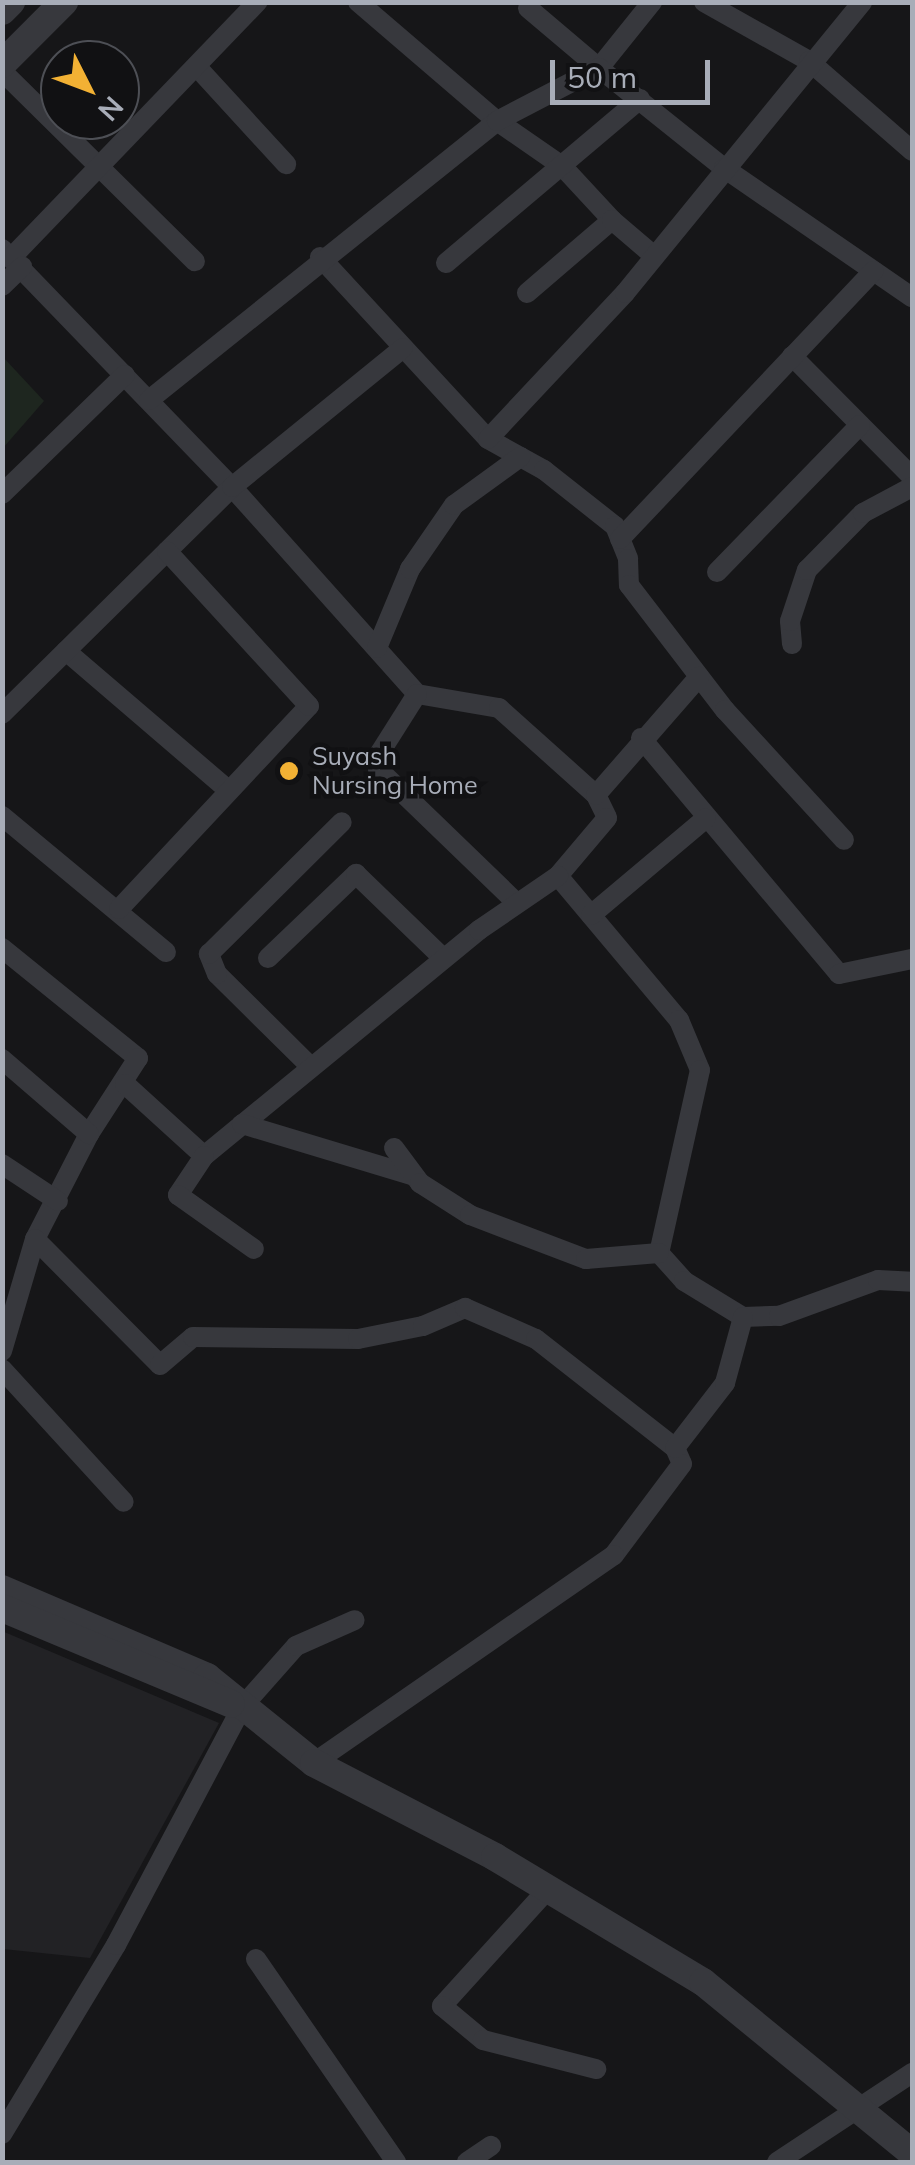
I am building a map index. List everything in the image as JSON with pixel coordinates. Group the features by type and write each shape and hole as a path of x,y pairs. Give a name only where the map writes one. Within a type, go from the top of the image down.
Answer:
{"street":[{"path":"2,10 11,2"},
{"path":"64,2 2,68 195,261"},
{"path":"2,286 12,257 257,2"},
{"path":"358,2 498,122 562,166 612,220 653,255"},
{"path":"149,400 320,257 498,122 599,68 652,2"},
{"path":"704,2 809,61 912,151"},
{"path":"488,439 653,255 809,61 862,2"},
{"path":"528,8 724,168 912,297"},
{"path":"197,66 286,164"},
{"path":"446,263 640,99"},
{"path":"527,293 612,220"},
{"path":"12,257 232,487 417,694 499,708 596,795 608,818 558,876 443,958 204,1156 178,1195 254,1249"},
{"path":"320,257 488,439 520,457 615,526 629,585 699,677 844,840"},
{"path":"620,539 873,271"},
{"path":"2,714 232,487 403,348"},
{"path":"792,356 912,477"},
{"path":"2,494 125,375"},
{"path":"717,572 860,425"},
{"path":"376,648 410,569 454,506 520,457"},
{"path":"792,644 790,621 807,570 864,513 912,487"},
{"path":"119,909 308,706 167,551"},
{"path":"66,651 228,790"},
{"path":"596,795 641,738 699,677"},
{"path":"417,694 379,754 378,769 517,904"},
{"path":"641,738 839,974 912,959"},
{"path":"2,816 119,909 166,952"},
{"path":"591,915 706,818"},
{"path":"311,1067 217,974 209,954 342,822"},
{"path":"268,958 356,874 443,958"},
{"path":"558,876 679,1020 700,1070 659,1253"},
{"path":"2,948 138,1058 125,1084 89,1134 36,1239 2,1350"},
{"path":"2,1059 89,1134"},
{"path":"125,1084 204,1156"},
{"path":"242,1124 414,1176 470,1216 586,1260 659,1253"},
{"path":"394,1148 414,1176"},
{"path":"2,1164 58,1201"},
{"path":"36,1239 160,1365 193,1337 358,1339 423,1326 465,1308 536,1339 675,1448 682,1464 614,1555 314,1763"},
{"path":"659,1253 684,1282 742,1317 780,1316 878,1280 912,1282"},
{"path":"2,1275 21,1289"},
{"path":"675,1448 725,1383 742,1317"},
{"path":"2,1369 124,1502"},
{"path":"2,1589 207,1677 314,1763 496,1857 702,1982 912,2153"},
{"path":"2,1608 200,1695 242,1707"},
{"path":"2,2134 85,1990 116,1945 242,1707 296,1646 355,1620"},
{"path":"548,1889 442,2006 483,2040 596,2069"},
{"path":"256,1959 396,2162"},
{"path":"777,2162 855,2106 912,2073"},
{"path":"467,2162 490,2146"}],"shaded area":[{"path":"3,357 44,401 3,448"},
{"path":"2,1631 219,1723 90,1958 3,1949"}],"place":[{"name":"Suyash Nursing Home","path":"289,771"}]}
